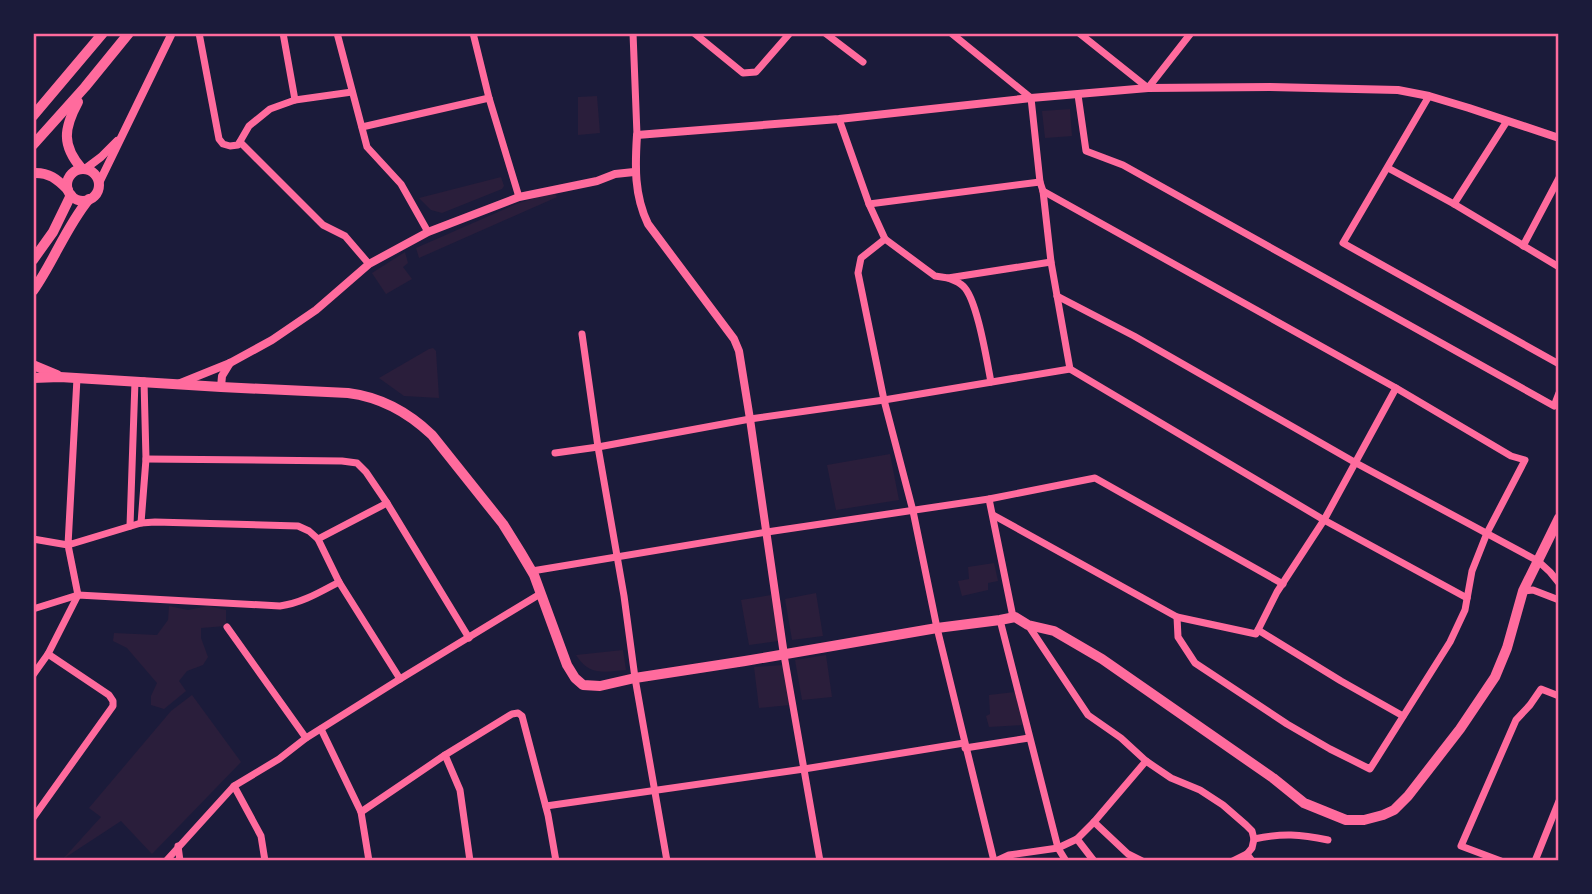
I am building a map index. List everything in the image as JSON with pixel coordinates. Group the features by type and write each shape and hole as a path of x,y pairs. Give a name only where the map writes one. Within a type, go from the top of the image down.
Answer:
{"highway":[{"path":"33,116 103,33"},
{"path":"33,145 129,33"},
{"path":"83,169 71,155 67,132 85,87"},
{"path":"33,173 50,175 69,192"}],"main road":[{"path":"33,260 53,232 69,192 70,176 83,169 96,176 99,183 96,193 67,229 33,291"},
{"path":"69,192 79,200 89,199"},
{"path":"33,365 60,377"},
{"path":"33,378 60,377 348,393 380,399 421,424 432,435 503,524 531,571 567,665 583,685 591,686 1015,617 1028,625 1054,631 1102,659 1273,778 1304,803 1346,820 1364,820 1394,810 1460,729 1495,677 1507,648 1523,591 1559,518"}],"street":[{"path":"99,183 172,33"},
{"path":"199,33 219,139 223,144 238,145 249,126 270,109 295,100 352,92"},
{"path":"283,33 295,100"},
{"path":"348,33 337,34 367,147 401,184 428,232"},
{"path":"473,33 489,98 519,197"},
{"path":"633,33 637,135 634,172 643,212 648,224 734,339 739,351 784,654 820,861"},
{"path":"694,33 743,73 756,72 790,33"},
{"path":"825,33 863,62"},
{"path":"951,33 1031,98 1051,262 1070,369"},
{"path":"1079,33 1148,88"},
{"path":"1148,88 1191,33"},
{"path":"637,135 839,119 1148,88 1270,88 1398,90 1430,96 1559,138"},
{"path":"1078,95 1086,151 1123,165 1554,406 1559,393"},
{"path":"1430,96 1343,243 1559,364"},
{"path":"362,127 489,98"},
{"path":"839,119 884,239 935,276 948,278 1051,262"},
{"path":"1454,204 1507,121"},
{"path":"83,169 108,151 121,136"},
{"path":"240,142 323,225 345,236 369,264"},
{"path":"1388,169 1454,204 1559,267"},
{"path":"178,384 230,363 272,340 316,310 369,264 428,232 519,197 634,172"},
{"path":"1523,246 1559,177"},
{"path":"869,204 1040,182"},
{"path":"1043,191 1396,388 1511,456 1525,460 1487,533 1472,571 1465,610 1450,642 1370,769 1287,724 1195,663 1178,637 1177,617"},
{"path":"884,239 861,258 858,273 884,400 913,511 937,628 995,861 1009,855 1058,848 1077,839 1146,761"},
{"path":"948,278 965,287 971,300 991,382"},
{"path":"1057,296 1156,348 1356,463 1538,561 1559,583"},
{"path":"582,334 597,447 667,861"},
{"path":"221,387 222,376 230,363"},
{"path":"555,453 750,419 1070,369 1324,520 1467,598"},
{"path":"33,675 48,654 78,595 68,545 78,378"},
{"path":"140,381 146,459 141,523"},
{"path":"130,526 140,381"},
{"path":"993,515 1177,617 1256,634 1283,584 1324,520 1396,388"},
{"path":"146,459 357,463 387,503 469,638"},
{"path":"531,571 617,560 767,532 989,499 1095,478 1283,584"},
{"path":"989,499 1013,617"},
{"path":"318,540 387,503"},
{"path":"33,539 68,545 141,523 298,526 309,531 318,540 339,582 400,679"},
{"path":"33,609 78,595 280,606 307,599 339,582"},
{"path":"1523,591 1533,590 1559,600"},
{"path":"166,861 234,786 279,760 306,738 400,679 540,594"},
{"path":"1000,620 1058,848 1066,861"},
{"path":"1028,625 1088,715 1121,738 1146,761 1171,778 1200,790 1247,825 1254,839 1250,857 1233,861"},
{"path":"227,627 306,738"},
{"path":"1258,630 1403,716"},
{"path":"33,818 113,706 109,695 48,654"},
{"path":"1501,861 1461,846 1516,720 1541,689 1559,696"},
{"path":"361,812 445,755 512,714 518,713 522,716 546,806 556,861"},
{"path":"321,729 361,812 369,861"},
{"path":"546,806 654,789 804,772 965,745 1029,738"},
{"path":"445,755 460,790 470,861"},
{"path":"234,786 261,836 265,861"},
{"path":"1535,861 1559,802"},
{"path":"1094,822 1128,854 1142,861"},
{"path":"1254,839 1277,834 1309,836 1328,841"},
{"path":"1077,839 1094,861"},
{"path":"178,846 180,861"}],"shaded area":[{"path":"597,96 600,133 578,135 578,97"},
{"path":"1070,109 1072,136 1045,138 1042,111"},
{"path":"501,177 504,186 502,189 442,213 431,210 419,198"},
{"path":"555,194 557,197 419,258 416,248 516,204"},
{"path":"405,252 408,263 403,267 412,279 386,294 372,273"},
{"path":"429,349 436,351 439,398 404,396 379,378"},
{"path":"890,454 899,500 836,510 827,465"},
{"path":"994,563 998,581 988,583 988,590 962,596 958,581 969,579 968,567"},
{"path":"816,593 823,636 792,640 785,599"},
{"path":"771,595 779,641 749,645 741,600"},
{"path":"169,606 188,610 208,606 226,610 226,626 201,628 201,638 208,657 203,665 187,671 179,681 186,691 164,709 151,705 151,696 157,683 127,648 113,641 114,633 157,635 168,620"},
{"path":"623,650 626,670 592,670 576,655"},
{"path":"826,655 832,697 802,700 795,660"},
{"path":"783,665 790,705 759,708 754,667"},
{"path":"1015,692 1023,725 989,727 986,716 990,714 989,695"},
{"path":"192,695 241,762 152,854 121,821 63,859 101,817 89,808 171,711"}]}
